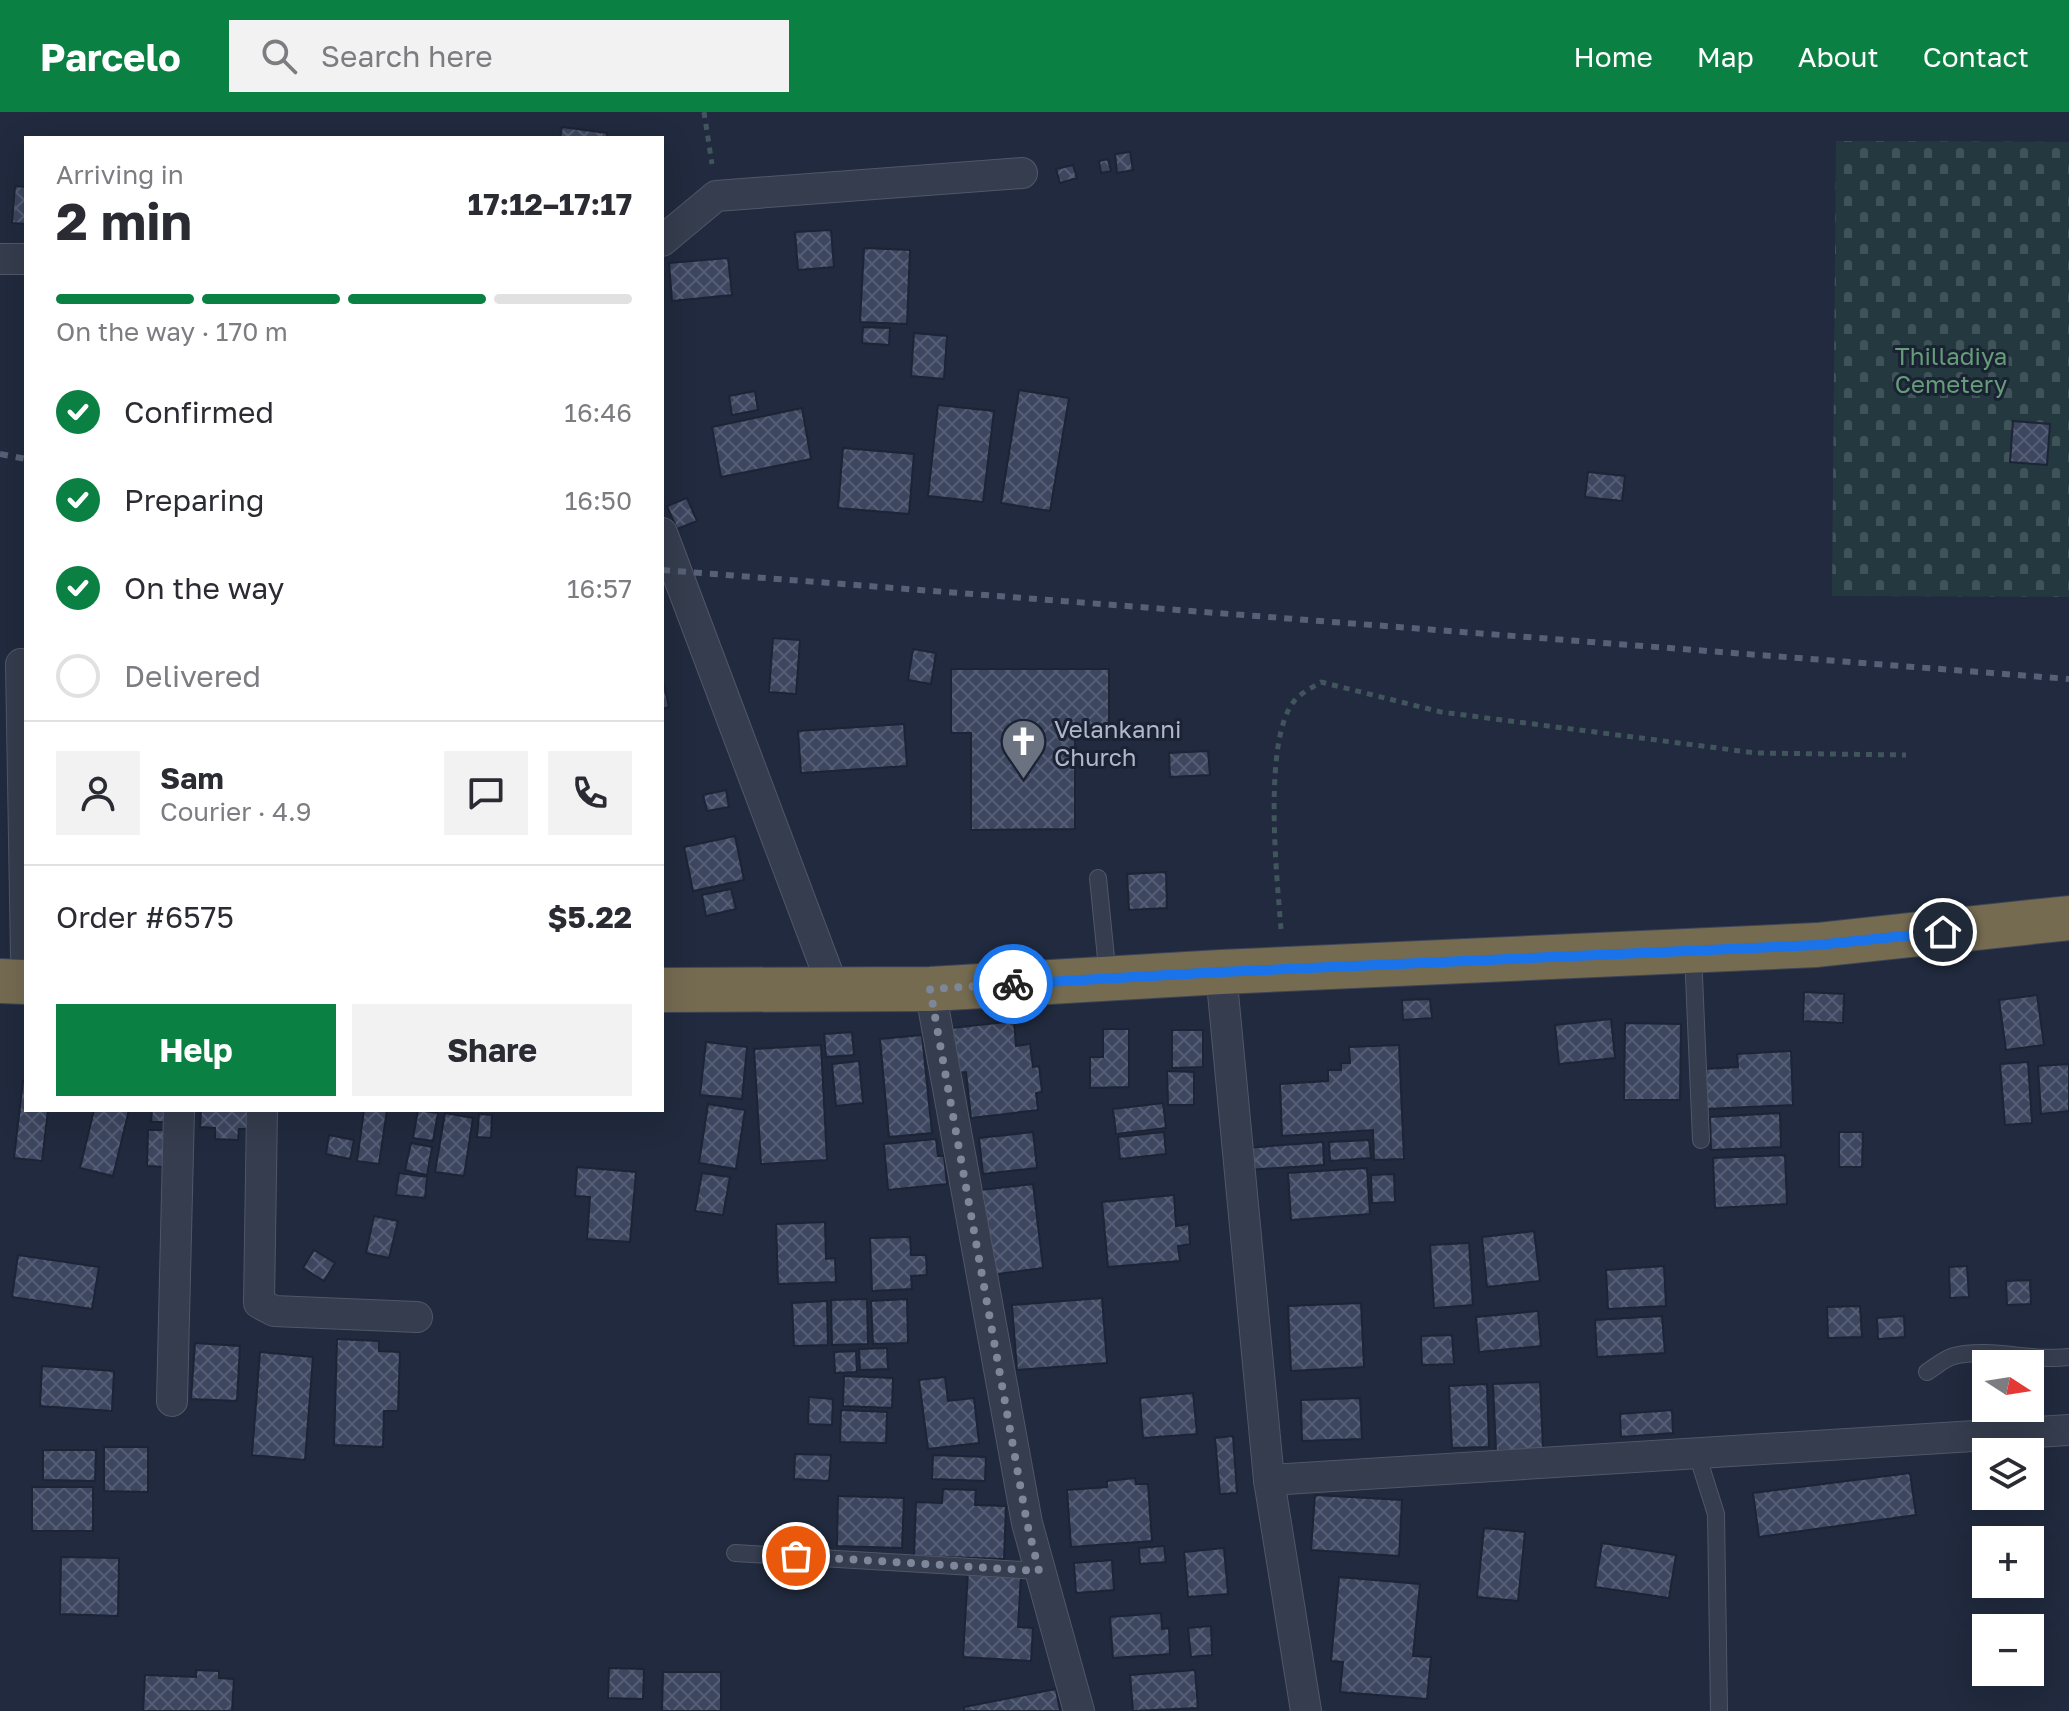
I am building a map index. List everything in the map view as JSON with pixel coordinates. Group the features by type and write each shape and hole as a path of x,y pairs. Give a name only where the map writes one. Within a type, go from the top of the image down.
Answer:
{"highway":[{"path":"664,990 930,989 1221,972 1817,945 2069,918"},
{"path":"0,981 24,982"}],"street":[{"path":"664,239 716,196 1022,173"},
{"path":"0,259 24,259"},
{"path":"664,538 834,990"},
{"path":"21,664 24,839"},
{"path":"1221,972 1269,1480 1306,1711"},
{"path":"930,989 1027,1523 1079,1711"},
{"path":"172,1401 179,1112"},
{"path":"262,1112 259,1303 274,1311 417,1317"},
{"path":"1269,1480 2069,1430"}],"lane":[{"path":"1098,878 1108,979"},
{"path":"1693,951 1701,1140"},
{"path":"1927,1372 1953,1356 2012,1354 2054,1359 2069,1357"},
{"path":"1697,1454 1716,1514 1719,1711"},
{"path":"735,1553 1039,1571"}],"path":[{"path":"704,112 716,196"},
{"path":"1284,969 1274,843 1275,773 1282,730 1294,700 1321,682 1441,712 1756,753 1906,755"}],"green space":[{"name":"Thilladiya Cemetery","path":"1836,141 2069,142 2069,597 1832,596"}],"building":[{"path":"562,127 607,133 607,136 560,136"},
{"path":"1130,152 1133,170 1117,173 1115,154"},
{"path":"1108,159 1111,171 1101,173 1099,161"},
{"path":"1073,165 1077,178 1060,183 1056,169"},
{"path":"15,186 24,187 24,224 12,223"},
{"path":"831,230 834,267 798,270 795,232"},
{"path":"864,248 910,250 907,324 860,322"},
{"path":"728,258 732,295 672,301 669,263"},
{"path":"863,327 890,328 889,345 862,343"},
{"path":"914,333 947,336 944,379 911,376"},
{"path":"1019,390 1069,398 1050,511 1001,503"},
{"path":"755,391 758,410 732,415 729,396"},
{"path":"938,405 994,411 983,502 928,496"},
{"path":"802,408 811,459 721,477 712,427"},
{"path":"2013,421 2050,424 2047,465 2010,462"},
{"path":"843,448 914,454 909,514 838,508"},
{"path":"1588,472 1625,476 1622,501 1585,497"},
{"path":"687,498 697,521 677,529 667,506"},
{"path":"773,638 800,640 796,694 769,692"},
{"path":"913,649 936,653 931,684 908,680"},
{"name":"Velankanni Church","path":"951,669 1109,669 1109,733 1075,733 1075,829 971,830 971,733 951,733"},
{"path":"664,686 669,707 664,708"},
{"path":"904,724 907,766 801,773 798,731"},
{"path":"1208,751 1210,775 1170,777 1169,753"},
{"path":"726,790 729,807 707,811 703,795"},
{"path":"735,836 744,880 693,891 684,847"},
{"path":"1166,872 1167,908 1129,910 1127,874"},
{"path":"731,889 736,909 706,916 702,895"},
{"path":"1804,992 1844,994 1843,1023 1803,1021"},
{"path":"2037,995 2044,1045 2006,1050 1999,1000"},
{"path":"1430,999 1432,1018 1403,1020 1402,1000"},
{"path":"1611,1019 1615,1058 1559,1064 1555,1025"},
{"path":"1014,1021 1016,1046 1030,1044 1033,1067 1039,1066 1042,1092 1036,1093 1038,1110 971,1118 966,1072 957,1073 952,1028"},
{"path":"1625,1023 1681,1024 1680,1100 1624,1100"},
{"path":"1103,1029 1129,1029 1129,1087 1090,1088 1090,1057 1103,1057"},
{"path":"1172,1030 1203,1030 1203,1067 1172,1068"},
{"path":"852,1032 854,1055 826,1057 824,1034"},
{"path":"922,1035 932,1133 889,1137 880,1039"},
{"path":"706,1042 747,1047 742,1099 700,1095"},
{"path":"821,1045 827,1160 761,1164 754,1049"},
{"path":"1399,1045 1404,1159 1374,1160 1373,1130 1282,1136 1280,1084 1328,1081 1328,1070 1341,1070 1341,1063 1350,1063 1349,1047"},
{"path":"1791,1051 1793,1105 1706,1109 1704,1069 1738,1067 1737,1054"},
{"path":"859,1061 863,1103 836,1106 832,1064"},
{"path":"2028,1062 2032,1123 2005,1125 2000,1064"},
{"path":"2069,1064 2069,1111 2041,1114 2038,1066"},
{"path":"1167,1071 1194,1072 1194,1105 1168,1105"},
{"path":"23,1081 24,1112 48,1112 42,1161 14,1158"},
{"path":"1163,1103 1166,1128 1116,1134 1113,1109"},
{"path":"708,1104 745,1110 736,1169 699,1163"},
{"path":"94,1112 129,1112 113,1176 80,1168"},
{"path":"152,1112 170,1112 170,1122 151,1122"},
{"path":"201,1112 248,1112 247,1129 239,1129 238,1140 215,1139 215,1128 200,1127"},
{"path":"364,1112 387,1112 379,1164 357,1161"},
{"path":"418,1112 438,1113 433,1141 413,1138"},
{"path":"445,1113 473,1118 464,1176 435,1172"},
{"path":"1780,1113 1781,1147 1711,1150 1710,1117"},
{"path":"479,1114 492,1115 491,1138 477,1137"},
{"path":"148,1130 170,1130 168,1167 147,1166"},
{"path":"1033,1132 1037,1168 983,1174 979,1138"},
{"path":"1164,1132 1166,1154 1120,1159 1118,1137"},
{"path":"1839,1132 1863,1132 1862,1167 1839,1167"},
{"path":"329,1135 354,1140 350,1159 326,1154"},
{"path":"936,1139 938,1156 944,1156 947,1184 888,1190 884,1144"},
{"path":"1369,1140 1371,1158 1330,1161 1329,1142"},
{"path":"1323,1142 1324,1165 1246,1170 1245,1148"},
{"path":"411,1143 432,1147 427,1175 405,1170"},
{"path":"1785,1155 1787,1204 1715,1208 1713,1158"},
{"path":"577,1167 636,1172 630,1242 587,1239 590,1197 575,1196"},
{"path":"1367,1168 1370,1214 1291,1220 1288,1173"},
{"path":"399,1173 427,1177 425,1198 396,1195"},
{"path":"702,1173 730,1177 723,1215 695,1211"},
{"path":"1394,1174 1395,1202 1372,1203 1371,1175"},
{"path":"1033,1184 1043,1268 990,1275 981,1190"},
{"path":"1174,1195 1176,1226 1189,1224 1190,1244 1178,1246 1180,1261 1108,1267 1102,1202"},
{"path":"374,1216 398,1221 389,1258 366,1253"},
{"path":"825,1222 826,1259 835,1258 836,1282 778,1284 776,1224"},
{"path":"1534,1231 1540,1281 1487,1287 1482,1237"},
{"path":"910,1237 911,1255 926,1255 927,1275 911,1276 912,1289 872,1291 870,1238"},
{"path":"1469,1243 1473,1305 1434,1308 1430,1245"},
{"path":"314,1250 335,1263 324,1281 303,1268"},
{"path":"18,1255 99,1267 92,1309 12,1297"},
{"path":"1664,1266 1666,1306 1608,1309 1606,1270"},
{"path":"1967,1266 1969,1297 1950,1298 1949,1267"},
{"path":"2030,1280 2031,1304 2007,1305 2006,1281"},
{"path":"1102,1298 1107,1363 1017,1370 1012,1305"},
{"path":"867,1299 868,1344 832,1345 831,1300"},
{"path":"907,1299 908,1343 873,1344 871,1301"},
{"path":"827,1301 828,1345 794,1346 792,1303"},
{"path":"1361,1303 1364,1367 1291,1371 1288,1306"},
{"path":"1860,1306 1862,1337 1828,1338 1827,1307"},
{"path":"1538,1311 1541,1346 1479,1352 1476,1317"},
{"path":"1662,1316 1665,1353 1597,1357 1595,1320"},
{"path":"1904,1316 1905,1337 1878,1339 1877,1318"},
{"path":"1452,1335 1454,1364 1422,1365 1421,1336"},
{"path":"337,1339 379,1341 379,1351 400,1352 398,1411 384,1411 383,1447 334,1445"},
{"path":"195,1343 240,1346 237,1401 191,1399"},
{"path":"887,1348 888,1369 860,1370 859,1349"},
{"path":"856,1351 857,1372 835,1373 834,1352"},
{"path":"260,1352 313,1357 305,1460 252,1455"},
{"path":"42,1366 114,1371 112,1411 40,1406"},
{"path":"844,1376 893,1378 892,1408 843,1406"},
{"path":"945,1377 948,1401 974,1398 979,1443 928,1449 919,1380"},
{"path":"1540,1382 1543,1449 1496,1451 1493,1384"},
{"path":"1487,1384 1489,1447 1452,1448 1449,1386"},
{"path":"1193,1393 1197,1434 1143,1438 1140,1398"},
{"path":"809,1397 833,1399 832,1425 808,1424"},
{"path":"1360,1398 1362,1439 1302,1441 1301,1400"},
{"path":"841,1410 887,1412 886,1443 840,1442"},
{"path":"1672,1410 1673,1433 1621,1437 1620,1414"},
{"path":"1233,1436 1237,1493 1220,1494 1215,1438"},
{"path":"104,1447 148,1447 148,1492 104,1491"},
{"path":"43,1450 96,1450 95,1481 43,1480"},
{"path":"795,1454 831,1455 829,1481 794,1479"},
{"path":"933,1455 986,1457 985,1481 932,1479"},
{"path":"1910,1473 1916,1515 1759,1537 1753,1493"},
{"path":"1135,1478 1136,1484 1148,1484 1152,1541 1071,1547 1067,1490 1107,1487 1107,1481"},
{"path":"32,1487 93,1487 93,1531 32,1531"},
{"path":"943,1489 976,1490 975,1505 1006,1506 1004,1559 914,1556 916,1502 942,1503"},
{"path":"1315,1495 1402,1500 1399,1556 1311,1550"},
{"path":"838,1496 904,1498 902,1548 837,1546"},
{"path":"1484,1528 1525,1532 1518,1601 1477,1597"},
{"path":"1602,1543 1676,1555 1669,1598 1595,1587"},
{"path":"1164,1546 1166,1562 1140,1564 1139,1548"},
{"path":"1224,1548 1228,1594 1188,1597 1184,1552"},
{"path":"61,1557 119,1558 118,1616 60,1614"},
{"path":"1112,1560 1114,1590 1076,1593 1074,1563"},
{"path":"968,1571 1021,1574 1018,1627 1033,1628 1031,1661 963,1657"},
{"path":"1339,1577 1420,1584 1413,1656 1431,1657 1427,1699 1340,1692 1343,1662 1331,1661"},
{"path":"1161,1613 1162,1629 1169,1628 1170,1654 1113,1658 1110,1617"},
{"path":"1211,1626 1212,1655 1191,1657 1188,1628"},
{"path":"609,1668 644,1669 643,1699 608,1698"},
{"path":"196,1670 219,1671 219,1678 234,1679 232,1711 143,1711 145,1675 196,1677"},
{"path":"1195,1670 1198,1708 1133,1711 1130,1675"},
{"path":"663,1672 721,1672 721,1711 662,1711"},
{"path":"1056,1689 1060,1711 964,1711 964,1707"}],"railway":[{"path":"0,454 24,459"},
{"path":"664,570 2069,679"}],"way so far":[{"path":"796,1556 1039,1571 1027,1523 930,989 1013,984"}],"place":[{"name":"Velankanni Church","path":"1023,781"}],"route":[{"path":"1013,984 1817,945 1943,932"}]}
